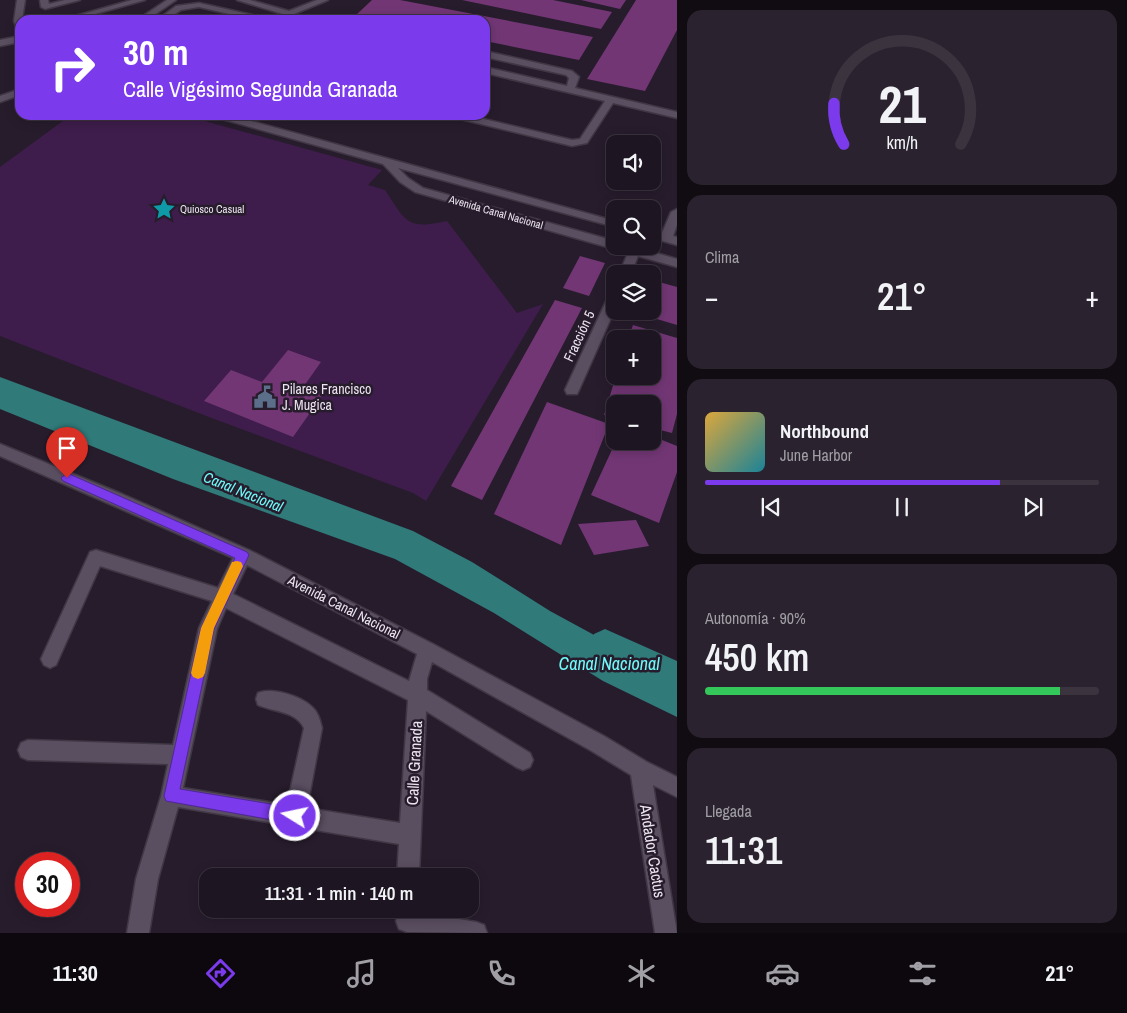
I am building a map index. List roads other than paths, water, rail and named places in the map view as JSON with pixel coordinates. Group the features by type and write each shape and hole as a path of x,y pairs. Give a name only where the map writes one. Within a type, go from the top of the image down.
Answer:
{"street":[{"path":"19,15 20,0"},
{"path":"45,4 76,0"},
{"path":"84,15 141,0"},
{"path":"149,15 172,0"},
{"path":"241,0 289,14 324,0"},
{"path":"168,15 179,8 199,5 244,15"},
{"path":"0,43 15,40"},
{"path":"490,55 568,73 574,77 570,90"},
{"path":"490,71 677,115"},
{"path":"0,99 15,94"},
{"path":"475,120 572,144 583,141 611,100"},
{"name":"Avenida Canal Nacional","path":"236,120 606,222"},
{"name":"Avenida Canal Nacional","path":"387,162 404,180 419,190 606,243"},
{"path":"671,239 677,212"},
{"name":"Avenida Canal Nacional","path":"650,255 677,262"},
{"name":"Fracción 5","path":"572,390 606,315"},
{"name":"Avenida Canal Nacional","path":"0,450 243,555 427,650 597,743 640,769 677,787"},
{"path":"138,933 147,879 171,796 208,628 243,555"},
{"path":"50,659 96,557 222,597 417,695 523,760"},
{"name":"Calle Granada","path":"408,868 418,679 427,650"},
{"path":"265,699 304,710 311,718 313,728 295,816"},
{"path":"28,750 180,755"},
{"name":"Andador Cactus","path":"640,769 666,933"},
{"path":"171,796 410,835"},
{"path":"407,921 476,933"}],"water":[{"name":"Canal Nacional","path":"0,377 413,531 472,562 550,611 677,680 677,717 603,681 494,613 395,559 173,479 0,409"}],"waterway":[{"name":"Canal Nacional","path":"605,644 677,677"}],"place":[{"name":"Quiosco Casual","path":"164,209"},
{"name":"Pilares Francisco J. Mugica","path":"265,397"}]}
